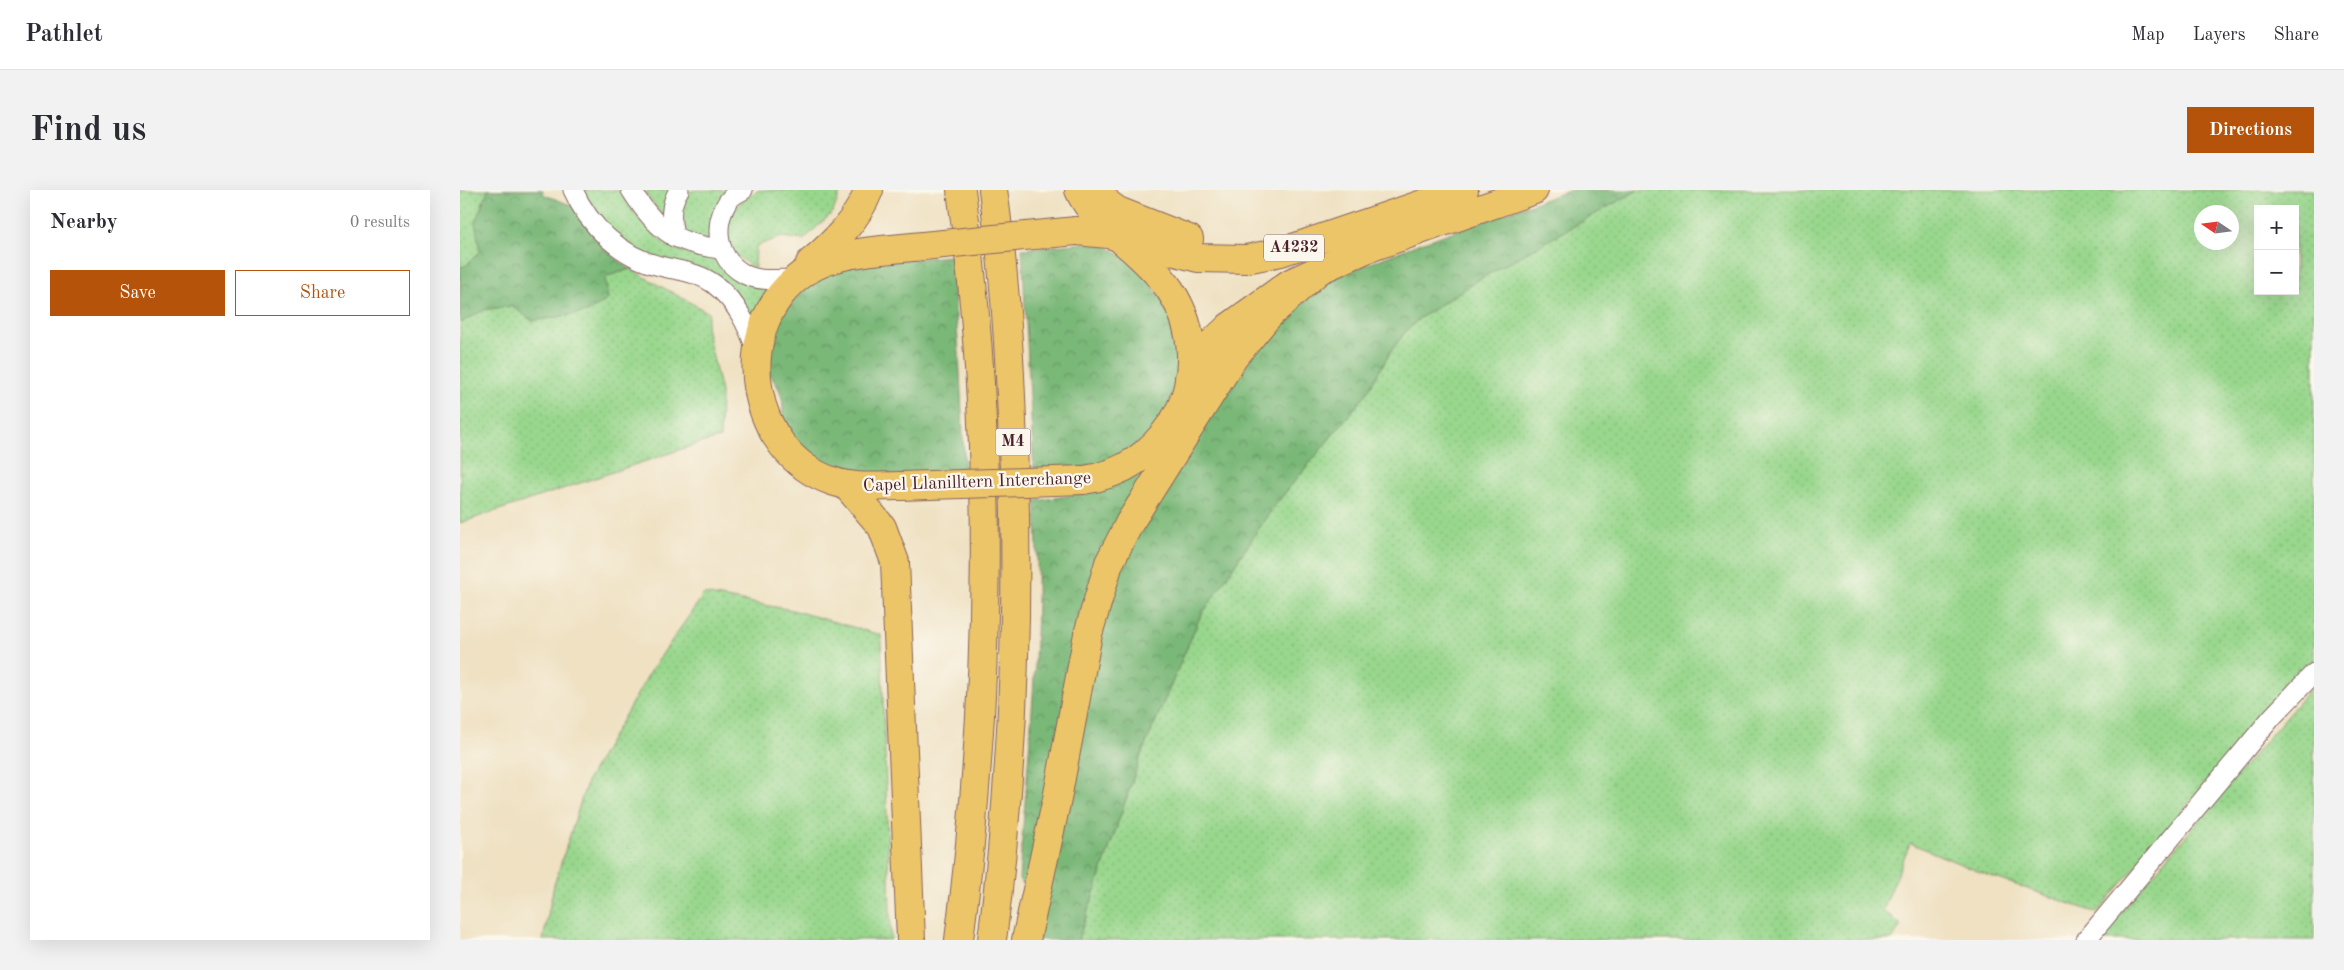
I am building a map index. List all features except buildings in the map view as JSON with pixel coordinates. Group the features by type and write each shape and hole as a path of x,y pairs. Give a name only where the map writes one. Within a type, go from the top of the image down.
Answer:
{"highway":[{"path":"796,279 842,233 855,216 869,190"},
{"name":"M4","path":"960,940 973,822 984,577 979,390 962,190"},
{"name":"M4","path":"992,940 1008,777 1016,615 1016,533 1012,424 1004,281 993,190"},
{"path":"1079,190 1095,216 1120,238"},
{"path":"1098,190 1108,204 1118,211 1151,226 1189,239 1220,243 1257,241 1278,236 1420,190"},
{"name":"A4232","path":"1120,238 1198,258 1246,259 1281,252 1464,190"},
{"name":"A4232","path":"1190,378 1209,346 1229,327 1290,283 1366,249 1534,190"},
{"name":"Capel Llanilltern Interchange","path":"1076,231 1096,232 1120,238 1160,274 1181,307 1191,343 1190,378 1181,408 1155,446 1136,462 1113,474 1084,480 900,486 846,484 832,481 808,469 796,460 782,444 761,406 756,380 757,352 764,323 771,309 796,279 815,267 835,258 892,249 1076,231"},
{"path":"1026,940 1057,799 1088,634 1108,563 1130,522 1234,357 1268,315 1318,271"},
{"path":"1130,522 1175,418"},
{"path":"846,484 882,527 895,562 899,618 910,940"}],"lane":[{"path":"573,190 590,218 607,239 624,250 659,266 700,276 719,288 730,298 747,325 757,352"},
{"path":"631,190 653,222 674,237 700,246 720,249"},
{"path":"674,237 671,214 673,200 678,190"},
{"path":"742,190 728,200 722,215 718,232 720,249 731,265 746,275 762,280 796,279"},
{"path":"2086,940 2272,717 2314,673"}],"green space":[{"path":"460,190 541,190 588,312 604,277 630,269 709,313 706,327 721,392 720,438 460,523"},
{"path":"488,190 543,190 543,194 578,208 604,249 630,269 605,277 608,299 588,312 533,321 511,306 484,310 460,323 460,267 465,266 480,251 475,222"},
{"path":"581,190 619,190 630,207 651,232 668,245 681,251 707,253 745,280 760,288 770,290 759,304 753,320 743,301 733,289 639,251 605,225"},
{"path":"651,190 669,190 663,217 645,193"},
{"path":"694,190 729,190 711,242 690,235 680,226 680,214 686,193"},
{"path":"759,190 841,190 833,212 803,240 782,237 756,246 755,268 732,249 728,239 727,228 736,208 746,198"},
{"path":"1571,190 1638,190 1478,280 1420,318 1405,332 1391,351 1366,394 1272,509 1200,617 1141,755 1078,940 1037,940 1105,615 1122,559 1252,348 1326,281 1418,244"},
{"path":"1638,190 2314,190 2314,662 2302,670 2262,715 2097,913 1987,875 1910,843 1883,910 1901,925 1892,940 1078,940 1141,755 1200,617 1272,509 1366,394 1391,351 1405,332 1420,318 1478,280"},
{"path":"1086,243 1107,247 1118,253 1143,273 1169,309 1179,345 1176,384 1167,408 1152,431 1114,464 1034,472 1022,249"},
{"path":"951,256 959,353 965,475 847,475 821,464 799,447 781,421 783,402 776,384 768,374 770,346 781,316 806,285 843,265"},
{"path":"1150,466 1029,880 1022,884 1019,879 1036,643 1037,548 1035,501 1086,493"},
{"path":"704,594 792,610 881,635 891,940 543,940 554,885 588,779 650,672"},
{"path":"2314,684 2314,940 2098,940 2297,704"}]}
